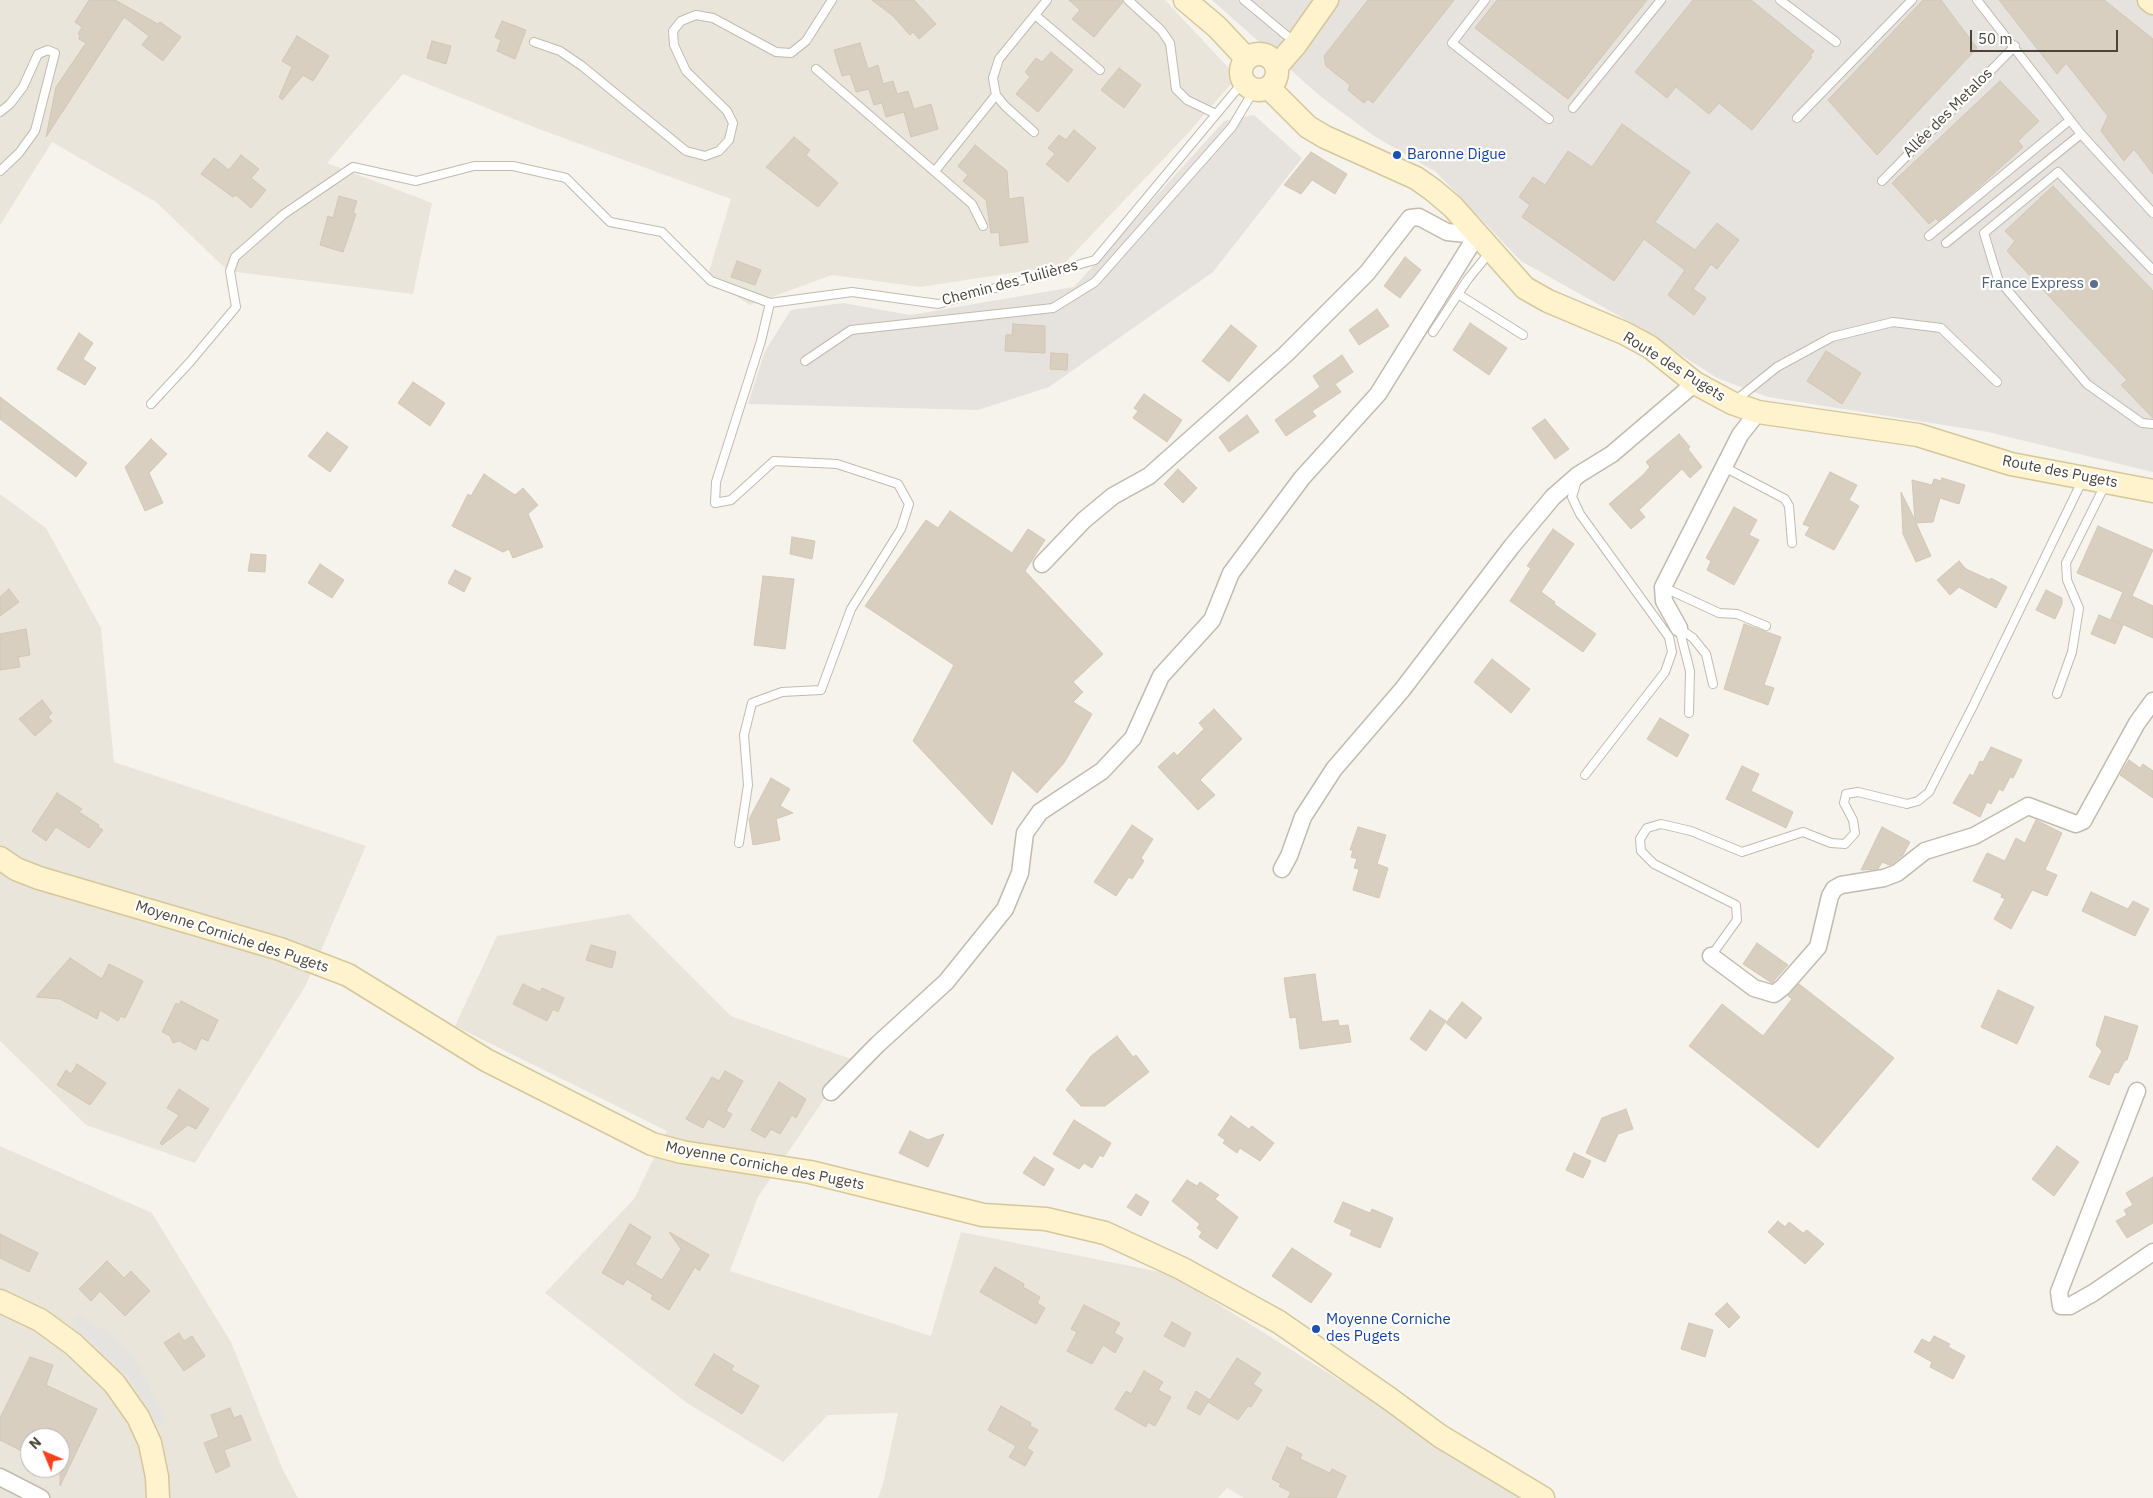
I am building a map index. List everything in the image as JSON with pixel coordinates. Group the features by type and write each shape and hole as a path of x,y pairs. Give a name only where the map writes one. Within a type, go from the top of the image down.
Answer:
{"street":[{"path":"1185,0 1217,27 1262,59 1277,78 1255,87 1241,70 1262,59 1296,44 1327,0"},
{"path":"1262,59 1321,0"},
{"path":"2149,0 2153,3"},
{"name":"Route des Pugets","path":"1255,87 1308,127 1325,137 1416,178 1433,190 1453,208 1525,288 1548,301 1624,333 1650,347 1695,383 1732,403 1758,412 1918,434 2011,464 2153,491"},
{"path":"831,1092 877,1045 946,982 1005,909 1020,873 1025,833 1040,812 1102,771 1133,738 1161,676 1212,620 1231,573 1302,478 1378,394 1484,243 1447,232 1419,217 1410,218 1367,273 1286,354 1149,476 1112,496 1084,520 1042,564"},
{"path":"1282,869 1289,856 1303,817 1334,769 1402,690 1547,504 1578,475 1612,454 1695,383"},
{"path":"1679,628 1664,601 1663,587 1740,435 1758,412"},
{"path":"1711,956 1754,988 1774,994 1783,987 1818,948 1830,896 1834,889 1841,885 1884,878 1897,873 1924,850 1974,836 2028,806 2076,824 2083,821 2137,723 2153,701"},
{"name":"Moyenne Corniche des Pugets","path":"0,858 16,869 40,878 280,949 348,975 486,1060 652,1144 682,1152 810,1172 983,1215 1046,1219 1105,1233 1181,1268 1280,1322 1390,1398 1440,1436 1543,1498"},
{"path":"2137,1091 2059,1292 2061,1306 2070,1306 2153,1252"},
{"path":"0,1301 40,1320 95,1363 129,1402 150,1443 163,1461 170,1478 174,1498"},
{"path":"150,1443 157,1477 158,1498"},
{"path":"0,1477 41,1498"}],"lane":[{"path":"534,42 560,51 582,66 686,151 705,156 719,150 729,140 733,123 727,111 686,72 674,45 673,31 681,21 696,15 713,18 776,52 791,53 806,41 832,0"},
{"path":"1034,132 1005,106 996,95 993,78 999,59 1047,0"},
{"path":"1128,0 1161,30 1170,43 1176,90 1187,100 1216,114"},
{"path":"1244,0 1286,35"},
{"path":"1485,0 1452,43 1549,119"},
{"path":"1573,108 1661,0"},
{"path":"1780,0 1836,42"},
{"path":"1798,118 1912,0"},
{"path":"1977,0 2015,46 2081,134 2153,213"},
{"path":"1035,15 1100,70"},
{"name":"Allée des Metalos","path":"1882,181 2015,46"},
{"path":"0,112 10,104 23,87 38,54 48,50 54,53 35,130 19,153 0,171"},
{"path":"816,69 972,204 983,226"},
{"path":"805,361 851,330 1053,308 1095,282 1232,127 1255,87"},
{"name":"Chemin des Tuilières","path":"151,404 190,362 236,307 230,271 235,257 284,214 353,168 416,181 474,166 513,166 566,178 610,222 662,232 711,281 770,302 852,292 938,304 1095,260 1216,114 1255,87"},
{"path":"935,171 996,95"},
{"path":"1930,236 2070,120"},
{"path":"1946,243 2081,134"},
{"path":"2153,270 2058,172 1984,233 1998,279 2087,384 2142,423 2153,424"},
{"path":"1433,332 1458,294 1484,243"},
{"path":"1458,294 1523,336"},
{"path":"739,843 748,785 744,735 752,703 782,692 821,690 851,609 901,529 909,504 898,484 837,464 774,461 731,500 715,503 716,482 761,340 770,302"},
{"path":"1732,403 1777,367 1832,336 1892,322 1941,328 1997,382"},
{"path":"1724,467 1785,499 1789,506 1792,543"},
{"path":"1578,475 1572,497 1580,514 1669,637 1672,652 1665,672 1585,775"},
{"path":"1711,956 1737,920 1736,906 1654,864 1641,851 1640,839 1647,828 1661,824 1691,831 1742,852 1803,832 1831,843 1845,844 1855,833 1853,820 1844,802 1846,794 1858,792 1907,804 1918,801 1928,792 1968,714 2084,477"},
{"path":"2058,694 2072,652 2079,608 2067,580 2066,563 2107,481"},
{"path":"1663,587 1720,614 1737,614 1766,626"},
{"path":"1679,628 1693,638 1706,654 1713,684"},
{"path":"1679,628 1690,670 1689,713"}],"shaded area":[{"path":"0,0 1165,0 1237,77 1189,132 1063,265 920,287 832,275 750,305 707,278 731,199 536,128 403,74 327,163 432,203 413,294 228,271 156,202 52,142 0,225"},
{"path":"1212,0 2139,0 2153,12 2153,472 1988,432 1768,397 1717,378 1630,322 1521,261 1436,172 1374,136 1320,96"},
{"path":"1254,115 1302,158 1213,272 1049,387 978,410 748,404 765,351 791,310 843,303 910,315 1074,287 1224,121"},
{"path":"0,494 46,528 101,628 114,762 366,846 306,985 195,1163 86,1125 0,1041"},
{"path":"629,914 731,1016 851,1059 758,1197 730,1271 931,1336 961,1232 1170,1274 1528,1498 1244,1498 1227,1488 1218,1498 878,1498 883,1484 898,1413 828,1415 783,1462 687,1403 545,1293 634,1199 667,1131 455,1026 497,936"},
{"path":"0,1146 152,1213 231,1342 283,1470 298,1498 0,1498"},
{"path":"77,1314 106,1331 124,1346 142,1370 166,1423 158,1426 133,1382 109,1357 72,1324"}],"building":[{"path":"89,0 115,0 158,24 160,22 181,37 163,61 142,45 149,36 124,17 46,137 56,87 86,43 79,39 80,36 78,34 82,27 75,22"},
{"path":"872,0 914,0 936,24 919,39 913,32 910,35 893,16"},
{"path":"1069,0 1122,0 1123,2 1094,37 1072,19 1080,10"},
{"path":"1368,0 1454,0 1373,103 1368,99 1364,103 1348,90 1350,85 1326,66 1324,56"},
{"path":"1497,0 1647,0 1568,99 1475,28"},
{"path":"1693,0 1751,0 1814,51 1810,56 1812,57 1752,130 1719,103 1709,114 1676,87 1667,98 1635,72"},
{"path":"1923,0 1941,0 1977,48 1877,155 1828,100"},
{"path":"1999,0 2104,0 2153,39 2153,174 2134,149 2124,161 2101,131 2108,116 2066,63 2057,74"},
{"path":"502,21 526,30 515,59 497,51 501,40 495,37"},
{"path":"297,36 329,56 313,81 303,75 282,100 279,97 292,67 282,61"},
{"path":"432,41 451,46 446,64 427,58"},
{"path":"860,43 868,69 878,65 883,84 893,81 897,94 908,91 914,109 931,104 938,129 911,137 904,112 886,117 882,103 874,105 869,89 856,92 850,74 842,76 834,50"},
{"path":"1051,52 1073,70 1038,112 1016,94 1030,77 1025,72 1036,58 1042,62"},
{"path":"1119,68 1141,85 1124,108 1101,90"},
{"path":"2000,81 2039,121 2018,141 2023,147 1938,221 1936,218 1929,224 1892,183"},
{"path":"1622,124 1690,172 1655,222 1695,250 1717,223 1739,240 1717,269 1711,264 1693,289 1706,298 1694,315 1668,295 1685,270 1644,239 1614,281 1522,217 1530,205 1519,197 1533,177 1545,185 1568,151 1592,167"},
{"path":"1074,130 1096,148 1068,182 1046,164 1055,154 1048,148 1059,135 1066,140"},
{"path":"794,137 810,150 806,155 838,183 818,207 766,167"},
{"path":"975,145 1007,171 1009,199 1023,197 1028,242 1000,246 999,232 991,233 986,200 963,181 968,175 958,166"},
{"path":"1311,152 1347,174 1335,194 1312,180 1301,194 1284,185"},
{"path":"241,155 259,169 251,178 266,190 251,208 236,195 233,197 201,174 214,158 229,170"},
{"path":"2053,186 2153,291 2153,418 2121,385 2127,380 2007,251 2015,241 2005,231"},
{"path":"339,196 357,201 353,213 356,214 343,252 320,245 328,216 333,218"},
{"path":"1405,257 1421,270 1400,298 1384,286"},
{"path":"737,261 761,270 755,285 731,277"},
{"path":"1377,309 1389,326 1359,345 1349,330"},
{"path":"1470,323 1507,348 1489,375 1453,350"},
{"path":"1013,324 1045,326 1045,353 1005,351 1006,335 1012,335"},
{"path":"1231,325 1257,346 1229,382 1202,361"},
{"path":"79,333 93,343 83,359 96,368 85,385 57,369"},
{"path":"1826,351 1861,373 1842,404 1807,381"},
{"path":"1051,353 1068,354 1067,370 1050,369"},
{"path":"1342,355 1353,372 1335,384 1341,392 1312,411 1316,416 1286,436 1275,420 1320,387 1313,376"},
{"path":"413,382 445,403 430,426 398,403"},
{"path":"1144,394 1182,420 1167,442 1133,418 1138,411 1134,408"},
{"path":"0,397 87,463 76,477 0,419"},
{"path":"1247,415 1259,432 1229,452 1219,437"},
{"path":"1545,419 1569,449 1555,459 1532,428"},
{"path":"327,432 348,447 330,472 308,456"},
{"path":"1679,434 1690,447 1688,449 1702,467 1690,478 1682,469 1639,510 1645,517 1631,529 1609,504 1643,475 1650,467 1646,462"},
{"path":"151,439 167,454 149,473 163,503 145,511 125,467"},
{"path":"1178,469 1197,488 1183,503 1164,484"},
{"path":"1830,472 1857,485 1849,500 1859,506 1834,550 1805,535 1810,527 1803,524"},
{"path":"484,474 515,495 523,488 538,505 528,514 543,547 513,558 509,549 503,552 452,526 468,494 471,496"},
{"path":"1942,478 1965,485 1959,504 1940,498 1933,522 1916,523 1931,556 1916,562 1903,534 1901,492 1915,520 1912,480 1932,485 1934,479 1941,481"},
{"path":"1734,507 1757,520 1749,535 1759,540 1734,585 1707,570 1711,561 1706,558"},
{"path":"950,511 1012,553 1028,529 1045,540 1025,571 1103,654 1073,682 1083,692 1073,702 1092,714 1064,763 1037,793 1012,770 992,825 913,741 954,665 865,606 926,520 938,528"},
{"path":"2098,526 2153,550 2132,596 2153,606 2153,638 2111,619 2123,592 2077,573"},
{"path":"1553,529 1574,544 1541,592 1555,602 1554,604 1596,634 1583,652 1510,601 1531,568 1527,566"},
{"path":"792,537 815,541 812,559 790,554"},
{"path":"251,554 266,555 265,572 248,571"},
{"path":"1959,561 1966,569 1990,580 1991,578 2007,587 1996,608 1959,587 1950,595 1937,580"},
{"path":"320,564 344,580 332,598 308,583"},
{"path":"455,570 471,578 464,592 448,583"},
{"path":"763,576 794,579 785,649 754,645"},
{"path":"9,589 19,602 0,616 0,597"},
{"path":"2046,590 2062,598 2062,604 2055,619 2036,610"},
{"path":"2099,615 2123,625 2115,644 2091,634"},
{"path":"1744,624 1781,637 1764,685 1774,688 1768,705 1724,689"},
{"path":"26,629 30,655 18,657 20,667 0,670 0,634"},
{"path":"1492,659 1530,689 1511,713 1474,682"},
{"path":"42,700 52,713 48,717 52,721 35,736 19,719"},
{"path":"1214,709 1242,739 1200,780 1215,795 1198,810 1158,767 1174,752 1177,756 1204,729 1199,723"},
{"path":"1660,718 1689,735 1677,757 1647,739"},
{"path":"1991,747 2022,760 2013,778 2010,777 2003,791 1999,789 1991,804 1987,802 1980,817 1953,803 1970,774 1973,776 1980,761 1983,762"},
{"path":"2129,760 2140,768 2143,764 2153,771 2153,798 2120,775"},
{"path":"1742,766 1759,774 1751,791 1793,812 1786,828 1726,799"},
{"path":"771,778 790,789 780,806 793,813 776,819 780,840 753,845 749,819"},
{"path":"57,793 82,809 79,812 99,825 98,827 103,830 89,848 56,827 46,841 32,831"},
{"path":"2036,820 2062,833 2045,870 2057,875 2047,896 2032,890 2011,929 1994,919 2005,899 2001,897 2002,894 1973,881 1987,853 2005,861 2016,838 2025,843"},
{"path":"1132,825 1153,839 1141,858 1144,861 1132,879 1129,877 1116,896 1094,882"},
{"path":"1358,827 1386,835 1377,864 1388,868 1379,898 1353,890 1359,869 1354,868 1357,859 1351,857 1353,850 1350,850"},
{"path":"1882,827 1910,842 1903,855 1892,864 1889,865 1882,862 1878,869 1861,870"},
{"path":"2091,892 2128,909 2133,901 2149,909 2135,936 2082,911"},
{"path":"1757,943 1788,965 1772,983 1743,964"},
{"path":"591,945 616,952 612,968 586,960"},
{"path":"70,958 102,979 109,964 143,981 125,1018 121,1016 118,1021 100,1010 97,1019 60,999 36,997"},
{"path":"1315,974 1322,1022 1338,1020 1339,1026 1348,1025 1351,1042 1300,1049 1296,1017 1290,1018 1284,978"},
{"path":"523,984 540,992 542,988 564,998 558,1012 553,1009 547,1021 513,1004"},
{"path":"1799,984 1894,1058 1818,1148 1689,1046 1722,1004 1763,1036 1792,999 1788,996"},
{"path":"1998,990 2034,1007 2017,1044 1981,1027"},
{"path":"181,1001 218,1020 208,1041 201,1038 196,1050 179,1041 173,1043 170,1036 162,1032 176,1003 179,1005"},
{"path":"1462,1002 1482,1018 1466,1039 1446,1023"},
{"path":"1430,1010 1446,1021 1426,1051 1410,1039"},
{"path":"2105,1016 2138,1026 2127,1060 2125,1060 2118,1073 2115,1072 2109,1085 2089,1077 2102,1051 2096,1045"},
{"path":"1117,1036 1133,1057 1136,1055 1149,1072 1105,1106 1081,1106 1066,1090 1091,1056"},
{"path":"77,1064 106,1083 90,1105 57,1085 66,1070 71,1074"},
{"path":"725,1071 743,1081 726,1111 732,1114 724,1128 708,1119 703,1128 686,1119 712,1077 719,1081"},
{"path":"779,1082 806,1099 796,1118 792,1115 780,1134 771,1129 765,1138 751,1130"},
{"path":"179,1089 209,1109 196,1129 188,1125 162,1145 160,1143 179,1115 167,1108"},
{"path":"1626,1109 1633,1129 1618,1134 1605,1162 1586,1153 1602,1118"},
{"path":"1231,1116 1249,1129 1252,1126 1274,1143 1260,1161 1240,1148 1237,1153 1223,1143 1225,1140 1218,1135"},
{"path":"1074,1120 1111,1143 1103,1157 1100,1155 1092,1168 1084,1163 1079,1169 1053,1154"},
{"path":"910,1131 928,1140 944,1134 928,1167 899,1153"},
{"path":"2057,1146 2079,1162 2054,1196 2032,1179"},
{"path":"1574,1153 1591,1161 1583,1178 1566,1170"},
{"path":"1034,1157 1054,1169 1044,1186 1023,1173"},
{"path":"2153,1177 2153,1223 2127,1238 2116,1221 2127,1215 2124,1210 2133,1205 2126,1193"},
{"path":"1187,1180 1197,1186 1200,1182 1219,1195 1215,1199 1238,1217 1217,1249 1199,1237 1202,1232 1197,1228 1200,1224 1172,1201"},
{"path":"1136,1194 1149,1202 1141,1216 1127,1207"},
{"path":"1343,1202 1370,1213 1372,1209 1393,1218 1380,1248 1350,1235 1352,1230 1334,1222"},
{"path":"1778,1221 1785,1227 1789,1222 1803,1233 1807,1230 1824,1244 1805,1264 1768,1232"},
{"path":"630,1224 651,1237 635,1264 662,1280 681,1249 669,1232 709,1255 699,1271 695,1267 669,1310 651,1299 653,1295 627,1279 623,1285 602,1273"},
{"path":"0,1234 38,1253 29,1272 0,1258"},
{"path":"1292,1248 1332,1274 1311,1303 1272,1276"},
{"path":"107,1261 124,1278 131,1271 150,1291 125,1316 100,1291 91,1301 79,1289"},
{"path":"995,1267 1024,1284 1023,1287 1040,1297 1037,1303 1045,1308 1036,1324 980,1292"},
{"path":"1727,1303 1740,1317 1729,1328 1715,1314"},
{"path":"1084,1305 1120,1323 1114,1333 1123,1338 1115,1353 1103,1345 1092,1364 1067,1351 1077,1332 1071,1329"},
{"path":"1172,1322 1191,1333 1184,1347 1164,1336"},
{"path":"1689,1323 1713,1330 1705,1357 1681,1349"},
{"path":"179,1333 184,1341 192,1336 205,1356 184,1371 164,1343"},
{"path":"1934,1336 1950,1344 1948,1347 1965,1356 1953,1379 1930,1367 1932,1362 1914,1352 1922,1339 1930,1343"},
{"path":"714,1354 734,1366 731,1370 759,1386 742,1414 695,1385"},
{"path":"30,1357 53,1365 46,1385 97,1409 70,1465 70,1428 20,1428 20,1450 0,1440 0,1418"},
{"path":"1237,1358 1261,1373 1253,1384 1262,1390 1251,1407 1248,1406 1238,1420 1208,1402 1200,1415 1187,1408 1196,1391 1210,1400"},
{"path":"1144,1371 1163,1382 1158,1390 1171,1397 1155,1426 1148,1422 1146,1427 1115,1409 1126,1391 1131,1394"},
{"path":"1001,1406 1031,1423 1030,1426 1038,1430 1027,1448 1033,1452 1025,1466 1009,1457 1016,1446 988,1430"},
{"path":"230,1408 234,1418 241,1415 251,1440 224,1450 230,1466 216,1473 204,1443 219,1437 211,1415"},
{"path":"1287,1447 1302,1454 1300,1459 1330,1473 1332,1469 1346,1476 1336,1498 1288,1498 1291,1492 1279,1486 1281,1484 1272,1479"}],"place":[{"name":"Baronne Digue","path":"1397,155"},
{"name":"France Express","path":"2094,284"},
{"name":"Moyenne Corniche des Pugets","path":"1316,1329"}]}
